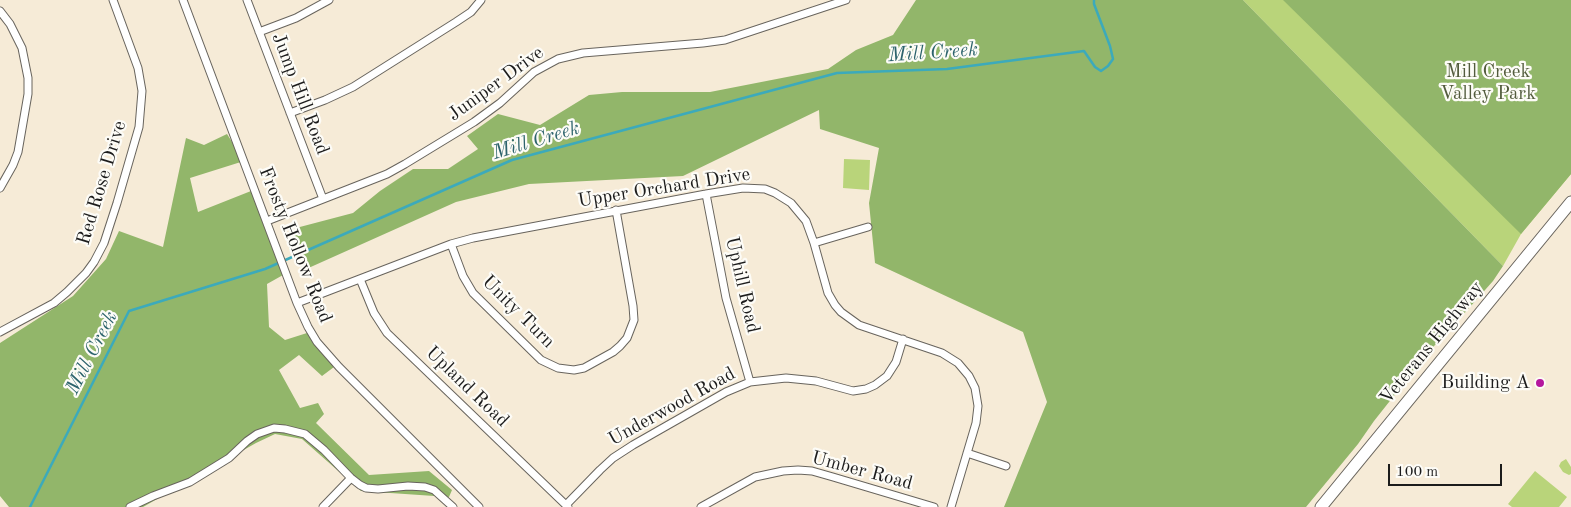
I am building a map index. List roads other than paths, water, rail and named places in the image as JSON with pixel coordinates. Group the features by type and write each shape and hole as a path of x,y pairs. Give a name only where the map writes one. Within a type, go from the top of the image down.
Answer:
{"main road":[{"name":"Veterans Highway","path":"1321,507 1571,202"}],"street":[{"name":"Red Rose Drive","path":"0,332 47,307 67,292 86,273 104,243 138,127 142,91 138,68 113,0"},
{"name":"Frosty Hollow Road","path":"183,0 297,303 308,327 328,355 479,507"},
{"name":"Jump Hill Road","path":"247,0 323,199"},
{"path":"259,32 296,18 329,0"},
{"path":"290,113 353,87 471,12 481,0"},
{"name":"Juniper Drive","path":"267,221 387,174 405,164 474,122 500,103 534,72 558,59 582,53 725,40 846,0"},
{"path":"0,11 10,24 22,48 28,78 28,94 18,152 0,188"},
{"name":"Upper Orchard Drive","path":"297,303 451,244 473,238 743,188 757,188 775,192 785,198 799,211 806,221 828,293 841,312 859,325 942,353 958,363 969,376 975,388 978,406 976,423 951,507"},
{"name":"Uphill Road","path":"706,194 726,298 750,382"},
{"name":"Unity Turn","path":"451,244 462,276 473,293 541,360 558,368 574,370 584,368 601,360 620,346 627,338 634,320 616,210"},
{"path":"814,243 868,227"},
{"name":"Upland Road","path":"360,279 374,314 387,332 567,506"},
{"name":"Underwood Road","path":"567,506 613,458 632,445 726,392 750,382 772,379 816,381 853,391 866,389 887,376 896,362 903,340"},
{"path":"130,507 190,482 229,458 257,434 274,428 305,434 324,450 351,478 366,488 425,487 434,490 453,507"},
{"path":"967,453 1006,466"},
{"name":"Umber Road","path":"701,507 755,477 798,470 812,471 934,507"},
{"path":"323,507 351,478"}],"waterway":[{"name":"Mill Creek","path":"30,507 129,311 265,269 512,160 837,73 947,69 1084,51 1095,67 1101,71 1113,59 1094,0"}],"place":[{"name":"Building A","path":"1540,383"}],"park label":[{"name":"Mill Creek Valley Park","path":"1488,83"}]}
